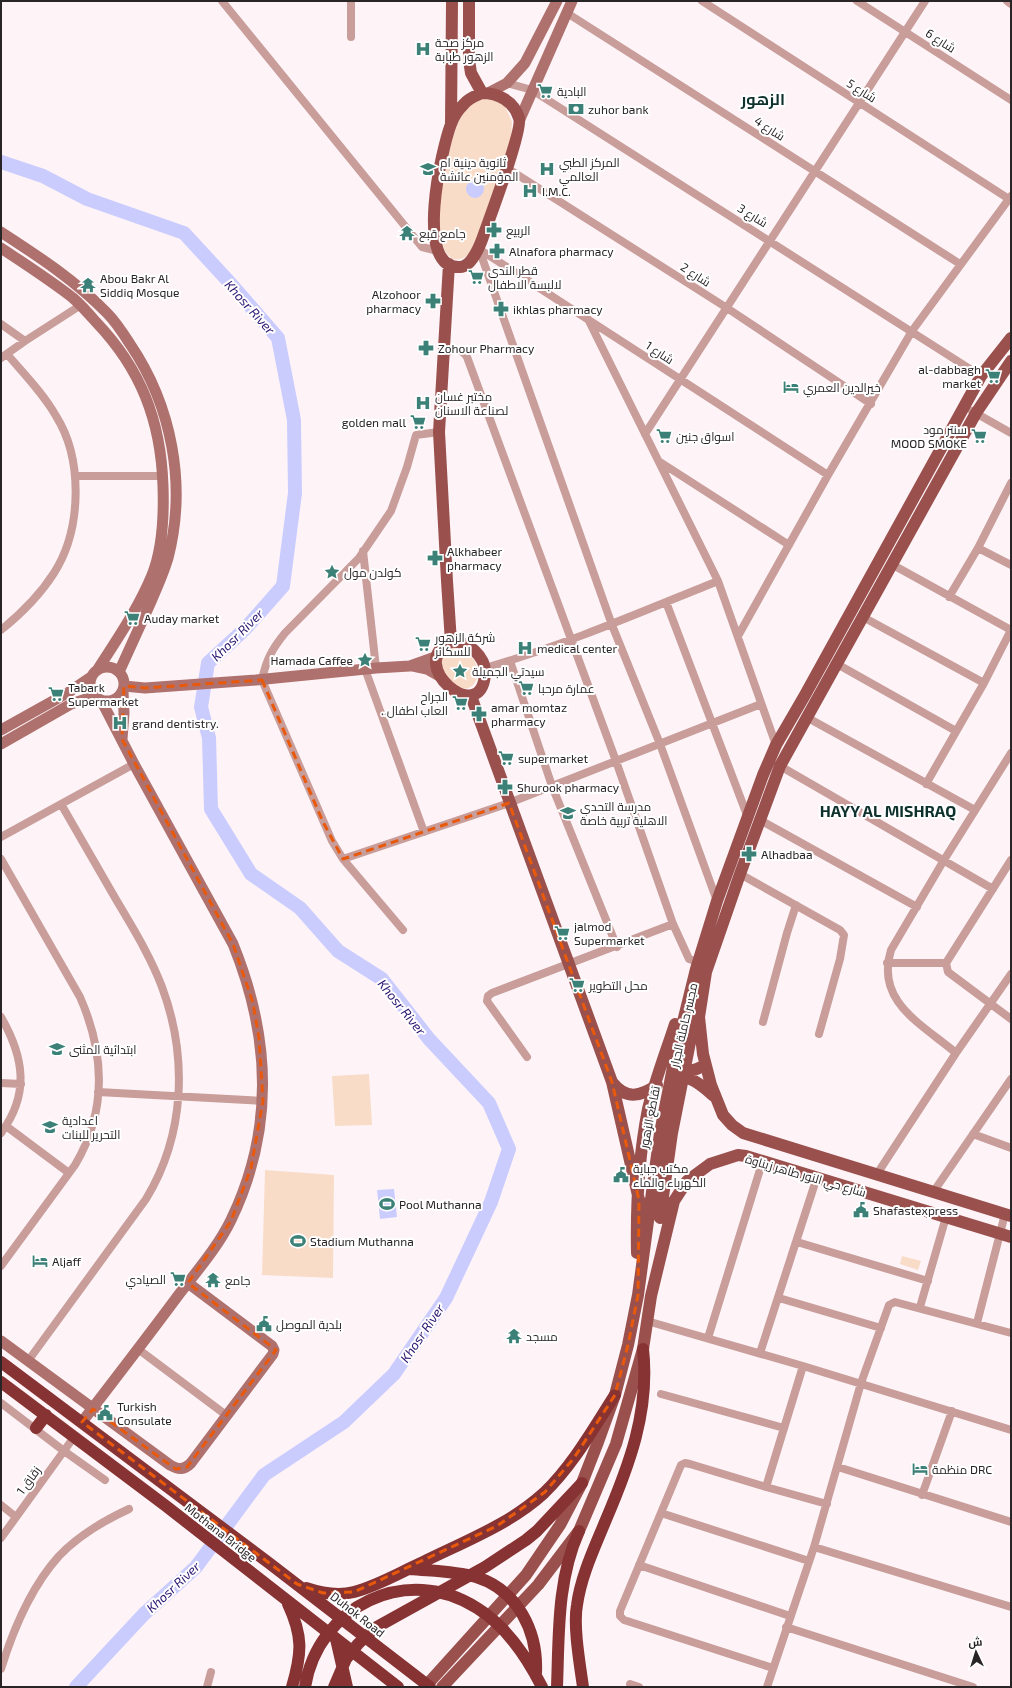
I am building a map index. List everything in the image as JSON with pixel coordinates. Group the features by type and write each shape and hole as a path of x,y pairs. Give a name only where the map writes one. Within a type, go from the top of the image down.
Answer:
{"highway":[{"path":"583,1687 576,1621 576,1607 582,1579 626,1469 641,1418 645,1366 644,1349"},
{"name":"Mothana Bridge","path":"1,1362 269,1563"},
{"name":"Mothana Bridge","path":"1,1382 166,1506 286,1601"},
{"path":"297,1584 323,1593 354,1592 497,1526 533,1502 556,1480 574,1458 615,1395"},
{"path":"36,1428 46,1415"},
{"path":"334,1687 346,1659 358,1644 375,1628 485,1567 517,1546 537,1531 582,1483"},
{"path":"557,1687 563,1579 570,1554 579,1532"},
{"name":"Duhok Road","path":"269,1563 430,1687"},
{"path":"408,1568 466,1575 491,1583 505,1593 517,1606 534,1639 536,1665 534,1687"},
{"path":"305,1687 307,1672 313,1657 321,1643 342,1618 359,1606 384,1594 400,1590 416,1589 432,1590 463,1600 490,1617 502,1628 529,1662 542,1687"},
{"path":"286,1601 398,1687"},
{"path":"286,1601 295,1620 300,1639 299,1659 292,1687"},
{"path":"336,1639 347,1687"}],"main road":[{"path":"451,124 464,104 471,98 485,93 492,93 504,98 512,106 520,119 518,133 507,168 479,249 466,266 460,268 443,260 438,251 433,211 439,168 451,124 452,1"},
{"path":"469,1 469,60 471,73 485,93"},
{"path":"449,264 439,432 447,581 452,642"},
{"path":"700,967 740,874 780,766 893,565 971,410 981,376 1011,338"},
{"path":"714,1096 701,1045 699,1017 700,967 717,901 747,815 776,745 971,410 1010,365"},
{"path":"452,642 461,642 467,645 480,658 485,668 484,678 479,692 471,696 464,696 448,686 441,677 437,668 438,656 444,646 452,642"},
{"path":"471,696 612,1082 639,1200 648,1210 657,1212 668,1208 674,1201"},
{"name":"مجسر حاملة الجرار","path":"638,1295 660,1133 683,1043 700,967"},
{"name":"تقاطع الزهور","path":"638,1295 637,1224 643,1141 654,1087 664,1056 700,967"},
{"name":"مجسر حاملة الجرار","path":"651,1296 683,1043"},
{"path":"664,1056 670,1065 681,1070 698,1069 705,1064"},
{"path":"612,1082 620,1092 632,1095 643,1093 670,1078 685,1077 698,1083 714,1096"},
{"name":"شارع حي النور طاهر زيناوة","path":"714,1096 723,1115 732,1125 743,1133 1008,1215"},
{"name":"شارع حي النور طاهر زيناوة","path":"674,1201 687,1181 697,1172 710,1164 738,1155 762,1160 1005,1235"},
{"path":"442,1687 538,1585 579,1532 616,1444 644,1349 651,1296 667,1224 674,1201"},
{"path":"637,1224 641,1219 654,1217 662,1219 667,1224"},
{"path":"425,1687 526,1575 560,1525 582,1483 615,1395 628,1345 638,1295"}],"street":[{"path":"222,1 422,247 438,251"},
{"path":"351,1 351,37"},
{"path":"485,93 507,83 525,63 557,1"},
{"path":"520,119 572,1"},
{"name":"شارع 5","path":"702,1 860,103 1010,197"},
{"name":"شارع 6","path":"858,1 1011,100"},
{"path":"645,434 925,1"},
{"path":"1007,1 1011,4"},
{"name":"شارع 4","path":"567,13 960,264"},
{"name":"شارع 3","path":"507,83 532,90 981,376"},
{"name":"شارع 2","path":"507,168 727,308 871,404"},
{"path":"738,636 828,475 871,404 912,331 1010,197"},
{"path":"1,232 83,290 108,314 144,364 159,398 170,435 175,475 175,508 172,539 162,577 119,672"},
{"path":"11,255 19,244"},
{"path":"1,248 81,306 118,347 142,386 154,419 163,476 163,518 161,540 153,574 140,602 94,673 90,687 122,739 134,764 223,923 242,967 253,1003 263,1071 263,1101 259,1134 251,1168 242,1194 227,1227 188,1283 82,1422"},
{"path":"479,249 612,625 660,744 717,901"},
{"name":"شارع 1","path":"479,249 828,475"},
{"path":"1,630 20,615 34,600 55,572 65,551 71,531 75,502 76,476 74,458 67,437 57,416 41,392 4,356 24,341 81,306"},
{"path":"588,319 718,581 776,745"},
{"path":"1,324 24,341"},
{"path":"443,358 447,352 454,350 461,351 467,357 616,761 673,924 689,959 700,967"},
{"path":"971,410 1011,433"},
{"path":"404,930 343,859 332,841 259,680 267,660 276,644 363,551 391,511 408,467 416,435 439,432"},
{"path":"660,462 789,545"},
{"path":"76,476 163,476"},
{"path":"949,597 978,548 1011,483"},
{"path":"1003,500 1011,504"},
{"path":"978,548 1011,565"},
{"path":"363,551 376,668"},
{"path":"893,565 1011,630 984,683 926,784"},
{"path":"485,668 572,640 718,581"},
{"path":"666,602 747,815"},
{"path":"863,617 984,683"},
{"path":"114,643 118,650 124,652 129,650"},
{"path":"410,666 438,656"},
{"path":"510,661 552,786 617,947"},
{"path":"837,664 956,731"},
{"path":"123,688 145,688 259,680 410,666 427,669 441,677"},
{"path":"1,730 70,692 102,667 111,667 119,672 123,681 124,713 122,739"},
{"path":"365,669 424,832"},
{"path":"1,744 71,704 98,698 111,700 116,698 123,688"},
{"path":"343,859 509,803 761,704"},
{"path":"808,718 975,810"},
{"path":"956,1052 899,1006 891,987 887,963 891,950 944,860 1010,758"},
{"path":"1,837 134,764"},
{"path":"780,766 993,889"},
{"path":"28,1361 155,1186 170,1148 176,1122 179,1096 180,1068 176,1042 162,987 139,940 61,804"},
{"path":"760,820 917,907"},
{"path":"1,859 80,997 88,1014 97,1049 98,1092 94,1123 89,1139 69,1173 1,1266"},
{"path":"1011,860 946,963 948,972 1011,1019"},
{"path":"740,874 840,930 844,935 840,959 819,1034"},
{"path":"763,1022 796,905"},
{"path":"527,1057 488,1000 488,996 492,993 617,947 673,924"},
{"path":"887,963 946,963"},
{"path":"877,1174 956,1052 1011,974"},
{"path":"1,1017 8,1030 18,1056 21,1072 21,1084 18,1098 6,1126 1,1133"},
{"path":"934,1191 1011,1079"},
{"path":"1,1083 21,1084"},
{"path":"98,1092 263,1101"},
{"path":"6,1126 69,1173"},
{"path":"973,1134 1011,1148"},
{"path":"708,1338 762,1160"},
{"path":"760,1354 817,1177"},
{"path":"977,1323 1005,1235 1008,1215"},
{"path":"920,1308 946,1217"},
{"path":"797,1242 928,1281"},
{"path":"1,1341 170,1465 181,1469 187,1467 191,1462 273,1354 274,1350 272,1346 188,1283"},
{"path":"779,1298 881,1328"},
{"path":"767,1687 814,1547 861,1383 889,1305 895,1302 1011,1333"},
{"path":"647,1321 861,1383 1011,1430"},
{"path":"138,1349 226,1415"},
{"path":"766,1486 803,1366"},
{"path":"661,1394 784,1428"},
{"path":"1,1403 105,1480"},
{"path":"922,1495 952,1411"},
{"name":"زقاق 1","path":"1,1538 74,1437"},
{"path":"773,1668 624,1620 620,1616 620,1611 681,1466 685,1463 827,1504"},
{"path":"838,1467 922,1495 1011,1522"},
{"path":"1,1505 16,1517"},
{"path":"1,1669 21,1616 37,1587 51,1566 60,1555 85,1533 101,1522 129,1508"},
{"path":"661,1513 809,1561"},
{"path":"814,1547 1011,1607"},
{"path":"639,1565 790,1616"},
{"path":"786,1627 973,1687"},
{"path":"207,1687 211,1672"},
{"path":"630,1684 639,1687"}],"highlighted area":[{"path":"262,680 323,822 343,859 509,803 612,1082 639,1200 638,1295 628,1345 615,1395 574,1458 545,1492 497,1526 354,1592 323,1593 297,1584 82,1422 93,1409 176,1469 187,1467 276,1350 188,1283 231,1221 251,1168 263,1101 259,1038 253,1003 233,944 122,739 124,686 145,688"}],"shaded area":[{"path":"488,97 505,106 512,122 511,140 474,248 462,258 453,259 445,251 439,226 439,206 447,162 455,131 463,113 474,102"},
{"path":"450,648 462,650 470,656 475,663 478,671 477,679 473,685 468,688 457,687 442,672 442,653"},
{"path":"369,1074 372,1125 335,1126 332,1076"},
{"name":"Stadium Muthanna","path":"265,1170 334,1175 333,1278 262,1275"},
{"path":"902,1256 921,1261 918,1270 900,1264"}],"water":[{"path":"471,180 479,180 484,185 482,196 479,198 471,198 466,193 466,185"},
{"name":"Pool Muthanna","path":"394,1189 397,1217 380,1219 377,1190"}],"waterway":[{"name":"Khosr River","path":"1,162 43,176 87,199 184,233 278,338 294,420 295,493 283,586 245,629 208,663 201,707 209,738 211,809 251,874 300,908 338,951 382,979 429,1039 489,1103 509,1149 491,1202 446,1298 394,1374 344,1422 264,1475 196,1567 144,1614 76,1687"}],"place":[{"name":"مركز صحة الزهور طبابة","path":"423,49"},
{"name":"البادية","path":"545,91"},
{"name":"zuhor bank","path":"576,109"},
{"name":"ثانوية دينية ام المؤمنين عائشة","path":"428,169"},
{"name":"المركز الطبي العالمي","path":"547,169"},
{"name":"I.M.C.","path":"530,191"},
{"name":"الربيع","path":"494,230"},
{"name":"جامع قبع","path":"407,233"},
{"name":"Alnafora pharmacy","path":"497,251"},
{"name":"قطر الندى لالبسة الاطفال","path":"476,277"},
{"name":"Abou Bakr Al Siddiq Mosque","path":"88,285"},
{"name":"Alzohoor pharmacy","path":"433,301"},
{"name":"ikhlas pharmacy","path":"501,309"},
{"name":"Zohour Pharmacy","path":"426,348"},
{"name":"al-dabbagh market","path":"993,376"},
{"name":"خيرالدين العمري","path":"791,387"},
{"name":"مختبر غسان لصناعة الاسنان","path":"423,403"},
{"name":"golden mall","path":"418,422"},
{"name":"اسواق جنين","path":"664,436"},
{"name":"سنتر مود MOOD SMOKE","path":"979,436"},
{"name":"Alkhabeer pharmacy","path":"435,558"},
{"name":"كولدن مول","path":"332,572"},
{"name":"Auday market","path":"132,618"},
{"name":"شركة الزهور للسكائر","path":"423,644"},
{"name":"medical center","path":"525,648"},
{"name":"Hamada Caffee","path":"365,660"},
{"name":"سيدتي الجميلة","path":"460,671"},
{"name":"عمارة مرحبا","path":"526,688"},
{"name":"Tabark Supermarket","path":"56,694"},
{"name":"الجراح ..العاب اطفال","path":"460,703"},
{"name":"amar momtaz pharmacy","path":"479,714"},
{"name":"grand dentistry.","path":"120,723"},
{"name":"supermarket","path":"506,758"},
{"name":"Shurook pharmacy","path":"505,787"},
{"name":"مدرسة التحدي الاهلية تربية خاصة","path":"568,813"},
{"name":"Alhadbaa","path":"749,854"},
{"name":"jalmod Supermarket","path":"562,933"},
{"name":"محل التطوير","path":"577,985"},
{"name":"ابتدائية المثنى","path":"57,1049"},
{"name":"اعدادية التحرير للبنات","path":"50,1127"},
{"name":"مكتب جباية الكهرباء والماء","path":"621,1175"},
{"name":"Pool Muthanna","path":"387,1204"},
{"name":"Shafastexpress","path":"861,1210"},
{"name":"Stadium Muthanna","path":"298,1241"},
{"name":"Aljaff","path":"40,1261"},
{"name":"الصيادي","path":"178,1279"},
{"name":"جامع","path":"213,1280"},
{"name":"بلدية الموصل","path":"264,1324"},
{"name":"مسجد","path":"514,1336"},
{"name":"Turkish Consulate","path":"105,1413"},
{"name":"منظمة DRC","path":"920,1469"}],"district":[{"name":"الزهور","path":"763,98"},
{"name":"HAYY AL MISHRAQ","path":"888,810"}]}
